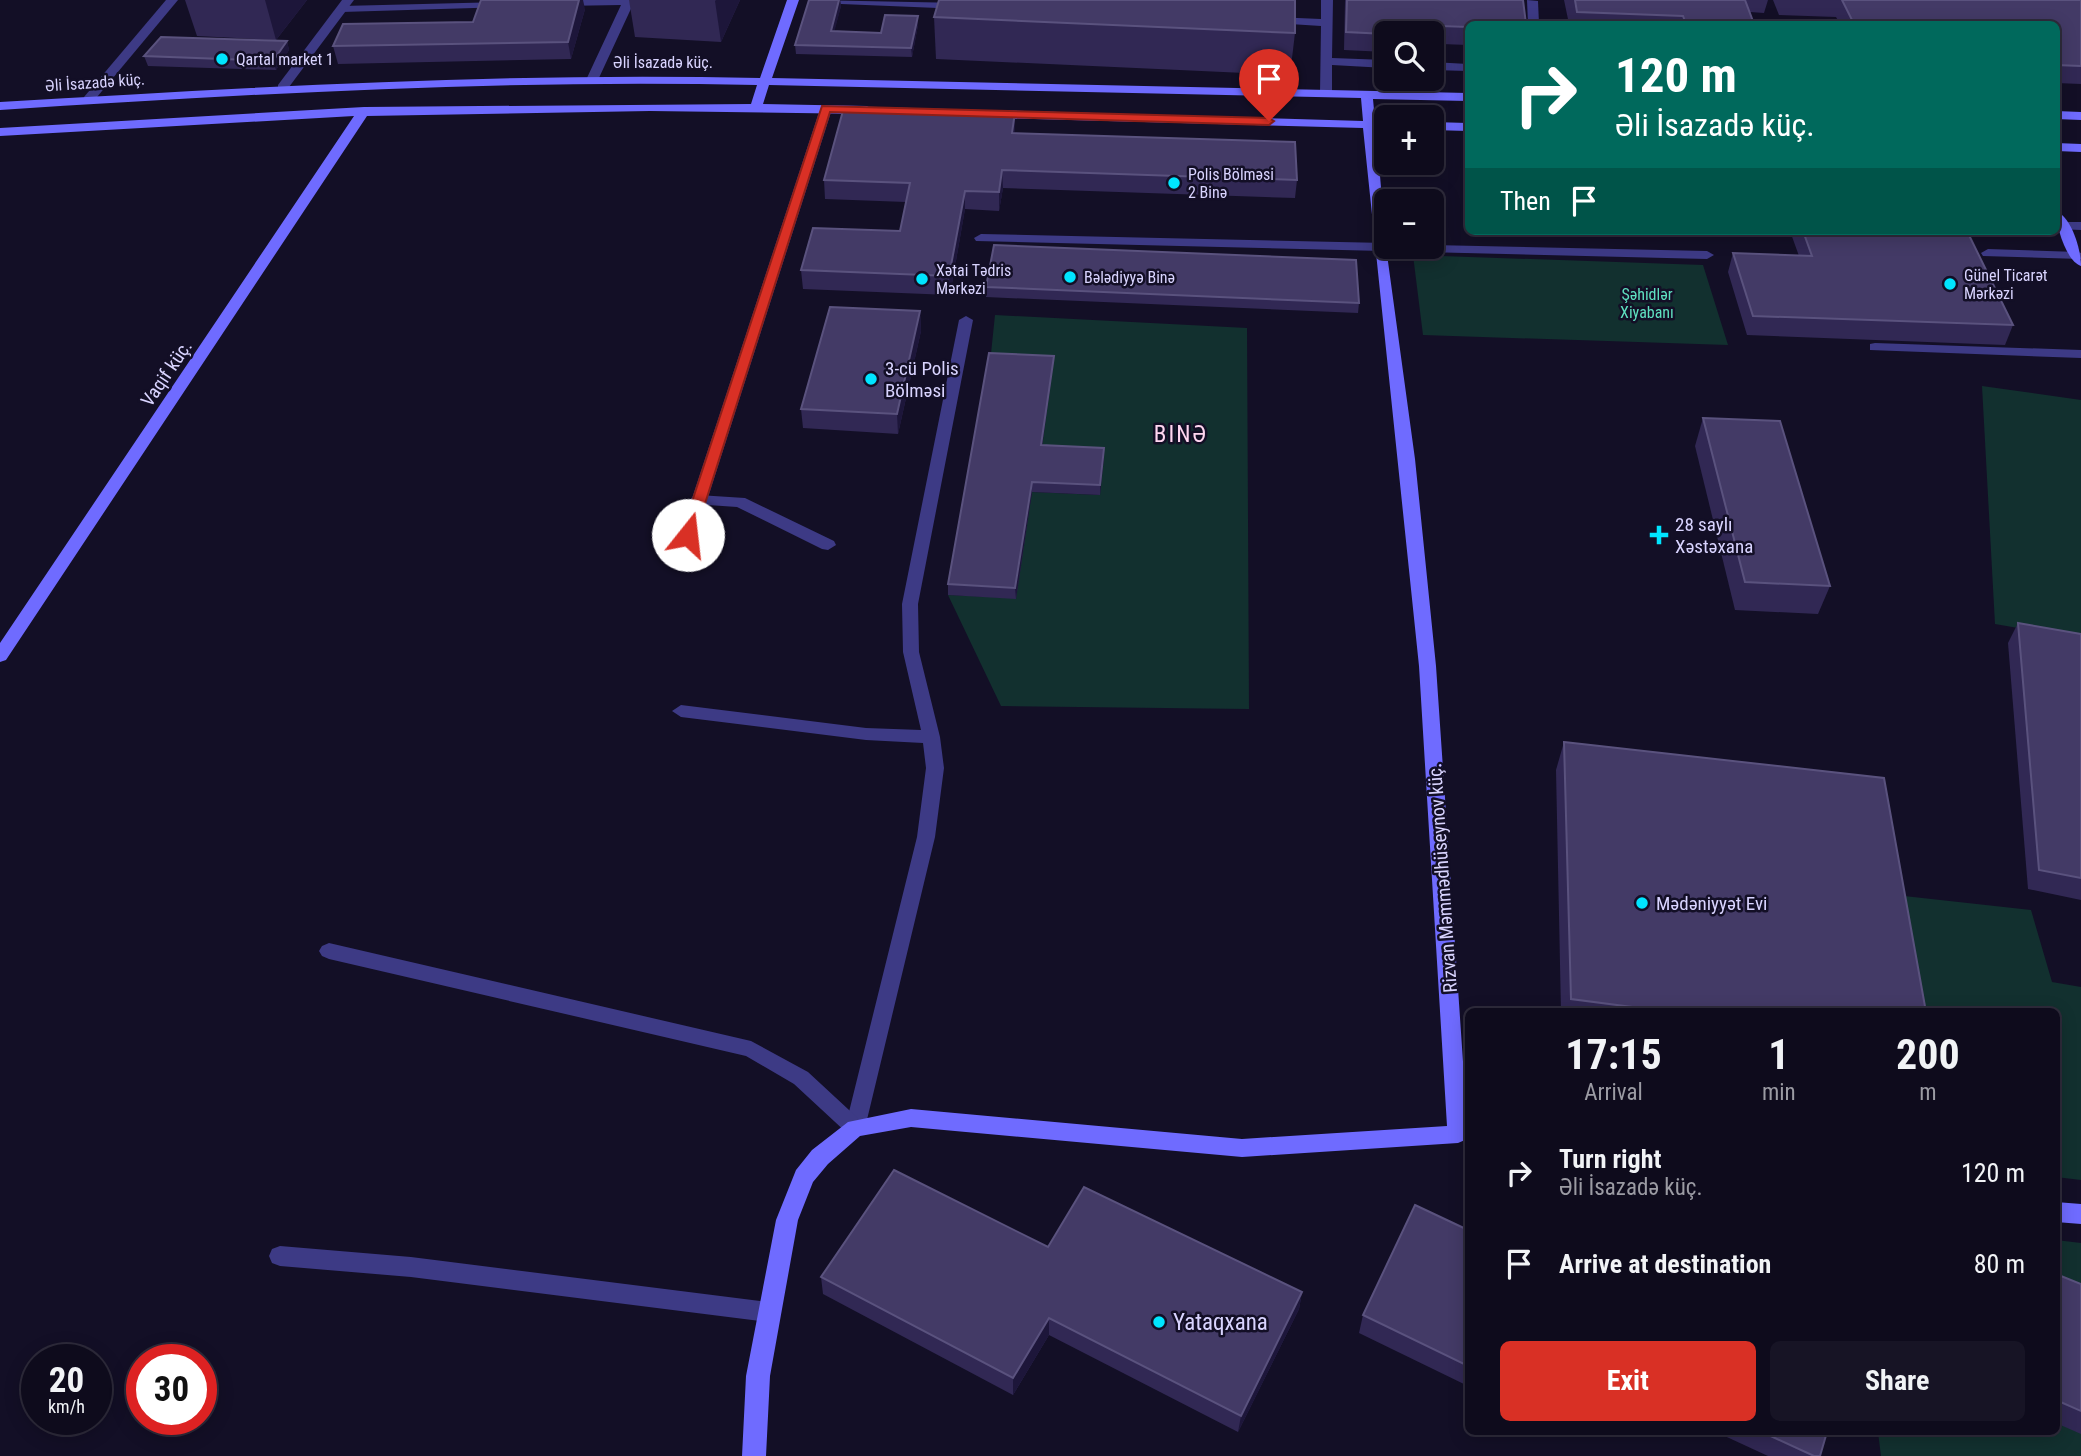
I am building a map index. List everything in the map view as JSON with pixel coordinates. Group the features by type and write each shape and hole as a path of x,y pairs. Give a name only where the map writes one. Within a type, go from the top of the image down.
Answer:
{"main road":[{"path":"755,106 793,0"},
{"name":"Əli İsazadə küç.","path":"0,106 282,88 592,80 765,79 1367,94"},
{"path":"1326,93 1374,122"},
{"path":"1367,94 1465,97"},
{"name":"Rizvan Məmmədhüseynov küç.","path":"1367,94 1374,113"},
{"path":"0,132 364,111 755,106 881,110"},
{"name":"Vaqif küç.","path":"0,656 364,111"},
{"path":"978,113 1374,124"},
{"path":"2060,115 2081,116"},
{"path":"1444,126 1465,127"},
{"path":"2060,147 2081,148"},
{"path":"2060,222 2079,259"},
{"name":"Rizvan Məmmədhüseynov küç.","path":"754,1456 758,1376 787,1220 804,1177 820,1157 855,1128 911,1118 1242,1148 1294,1149 1384,1137 1463,1135 1414,525 1381,259"},
{"path":"2060,1212 2081,1214"}],"street":[{"path":"88,100 172,0"},
{"path":"817,0 969,6 971,0"},
{"path":"1326,93 1327,0"},
{"path":"543,4 629,1 592,80"},
{"path":"1532,1 1534,21"},
{"path":"282,88 345,4 517,4"},
{"path":"1263,20 1326,23"},
{"path":"1326,61 1374,63"},
{"path":"1444,67 1465,68"},
{"path":"688,535 826,109"},
{"path":"2060,220 2081,226"},
{"path":"981,238 1374,247"},
{"path":"1444,249 1707,255"},
{"path":"1988,253 2079,259"},
{"path":"329,951 751,1049 800,1077 855,1128 926,837 934,768 931,737 911,652 910,604 966,320"},
{"path":"1875,347 2081,354"},
{"path":"698,500 740,502 828,545"},
{"path":"681,711 866,734 931,737"},
{"path":"280,1256 411,1267 768,1312"}],"green space":[{"name":"Şəhidlər Xiyabanı","path":"1444,256 1703,265 1728,345 1423,335 1414,259 1444,259"},
{"path":"995,315 1247,328 1249,709 1001,706 948,595 1015,598 1032,492 1099,495 1104,458 1041,455 990,363"},
{"path":"1982,386 2081,400 2081,639 1995,624"},
{"path":"1904,896 2031,910 2052,982 2081,987 2081,1180 2060,1177 2060,1008 1922,1008"},
{"path":"2060,1240 2081,1243 2081,1456 1881,1456 1878,1435 2060,1435"}],"building":[{"path":"481,0 579,0 568,42 333,46 343,24 473,22"},
{"path":"809,0 839,0 831,31 881,33 885,15 918,16 911,48 795,45"},
{"path":"939,0 1295,0 1295,33 934,17"},
{"path":"1347,0 1523,0 1526,21 1465,21 1465,27 1444,26 1444,21 1374,21 1374,33 1346,32"},
{"path":"1575,0 1745,0 1753,21 1685,21 1683,16 1577,12"},
{"path":"1842,0 2081,0 2081,66 2060,65 2060,21 1852,21"},
{"path":"161,37 287,41 273,61 144,56"},
{"path":"844,107 1015,112 1012,133 1295,142 1297,180 1002,170 999,192 965,191 949,276 801,270 813,228 900,231 910,183 824,180"},
{"path":"1804,235 1969,235 2013,325 1753,316 1733,253 1812,256"},
{"path":"994,245 1356,260 1359,303 986,287"},
{"path":"830,307 920,311 897,414 801,409"},
{"path":"989,353 1054,356 1041,445 1104,448 1100,485 1032,482 1015,588 948,584"},
{"path":"1703,418 1780,421 1830,586 1745,582"},
{"path":"2018,623 2081,634 2081,878 2039,870"},
{"path":"1564,742 1884,778 1925,1008 1640,1008 1571,999"},
{"path":"894,1170 1048,1247 1084,1187 1302,1292 1241,1416 1049,1318 1013,1378 821,1277"},
{"path":"1415,1205 1465,1229 1465,1365 1363,1315"},
{"path":"2060,1276 2081,1284 2081,1411 2060,1402"},
{"path":"1768,1435 1826,1435 1820,1456 1814,1456"}],"place":[{"name":"Qartal market 1","path":"222,59"},
{"name":"Polis Bölməsi 2 Binə","path":"1174,183"},
{"name":"Bələdiyyə Binə","path":"1070,277"},
{"name":"Xətai Tədris Mərkəzi","path":"922,279"},
{"name":"Günel Ticarət Mərkəzi","path":"1950,284"},
{"name":"3-cü Polis Bölməsi","path":"871,379"},
{"name":"28 saylı Xəstəxana","path":"1659,535"},
{"name":"Mədəniyyət Evi","path":"1642,903"},
{"name":"Yataqxana","path":"1159,1322"}],"district":[{"name":"BINƏ","path":"1181,434"}],"route":[{"path":"688,535 826,109 1269,121"}]}
